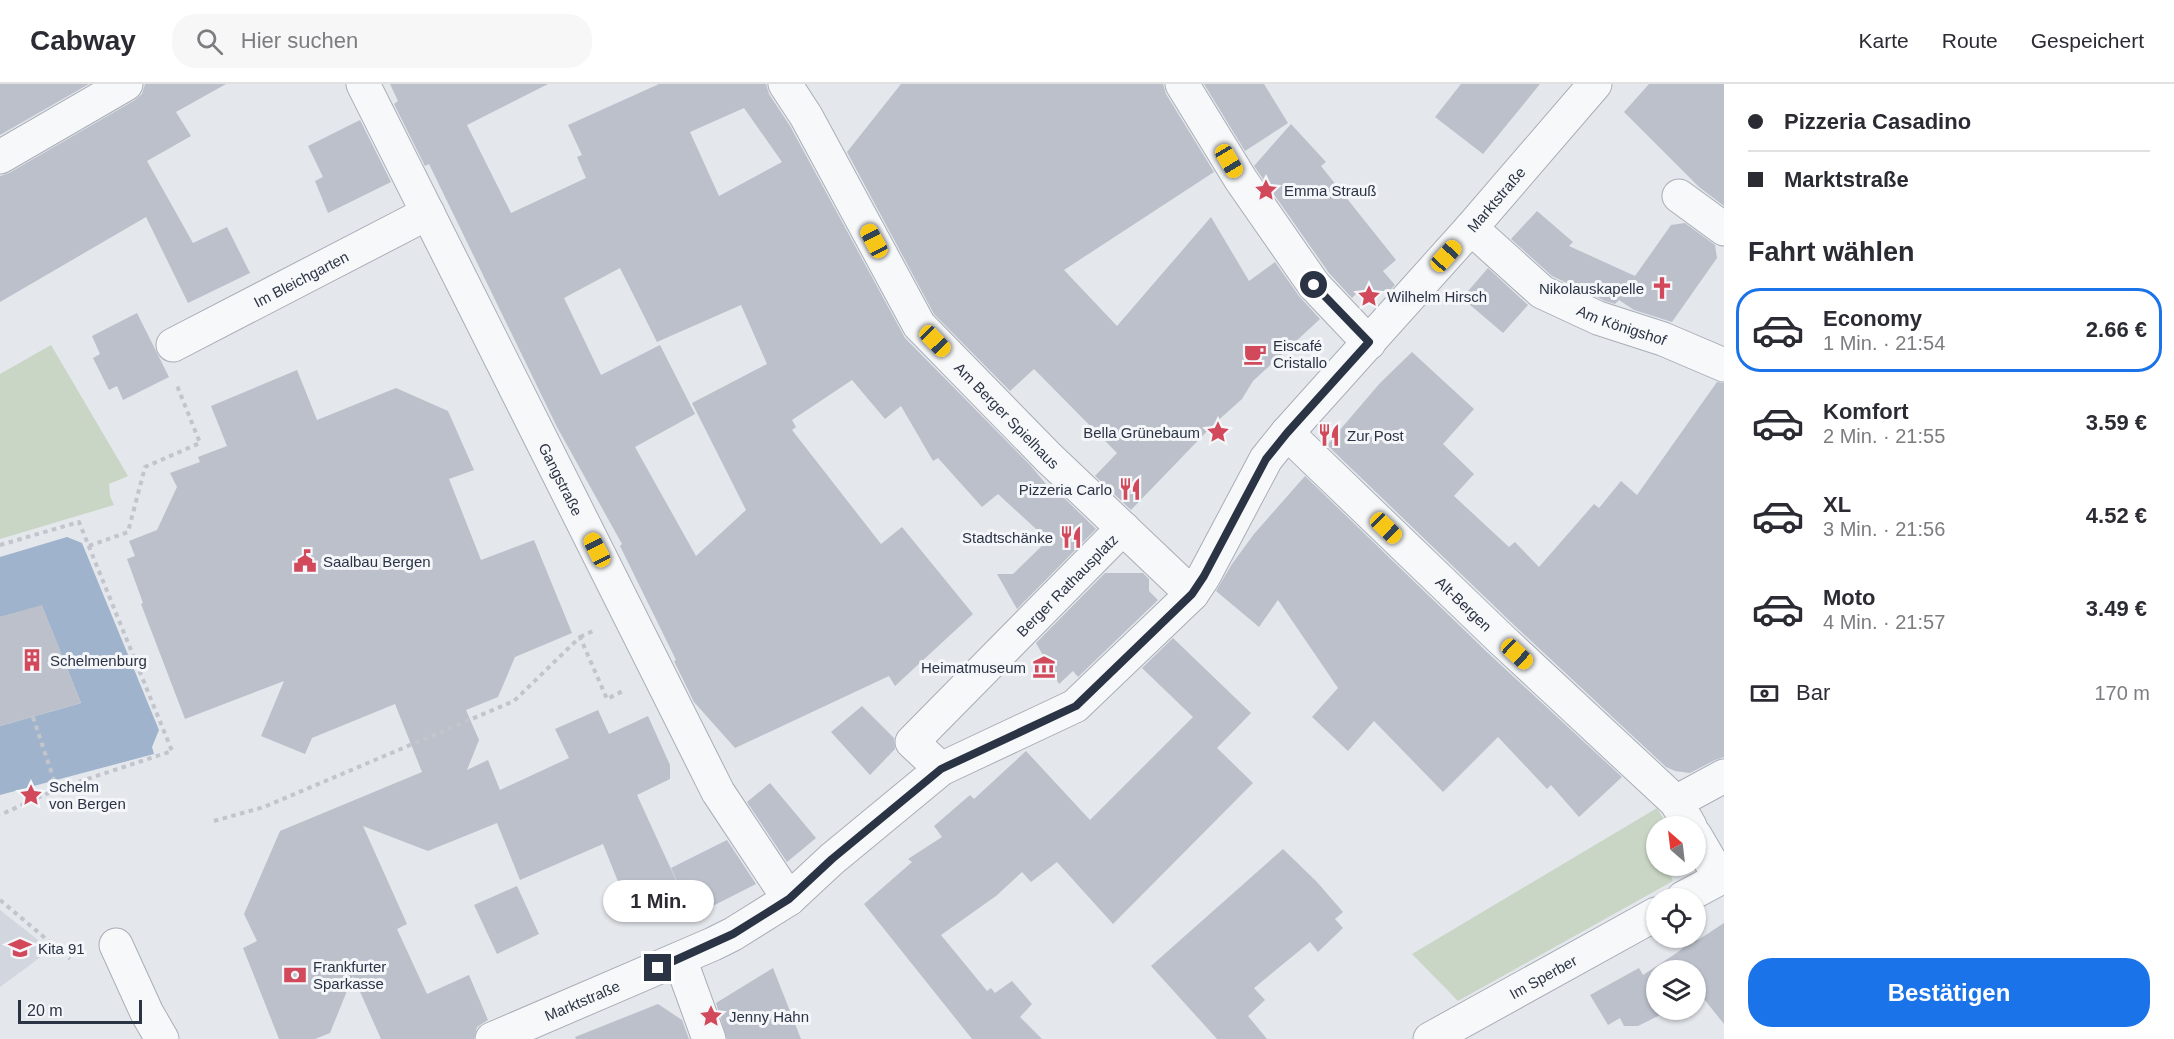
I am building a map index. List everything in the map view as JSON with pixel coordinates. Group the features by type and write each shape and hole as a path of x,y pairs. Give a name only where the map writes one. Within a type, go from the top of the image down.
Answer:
{"street":[{"path":"0,157 126,84"},
{"name":"Gangstraße","path":"363,84 718,792 789,899"},
{"name":"Am Berger Spielhaus","path":"784,84 806,116 919,325 1048,458 1192,594"},
{"path":"1182,84 1241,180 1314,285 1369,342"},
{"name":"Marktstraße","path":"492,1039 733,934 789,899 832,859 941,769 1076,706 1192,594 1204,576 1266,459 1595,84"},
{"path":"1679,196 1724,229"},
{"name":"Im Bleichgarten","path":"173,345 428,213"},
{"name":"Am Königshof","path":"1471,228 1542,292 1598,318 1663,339 1724,365"},
{"name":"Alt-Bergen","path":"1287,433 1683,814"},
{"name":"Berger Rathausplatz","path":"941,769 912,742 1123,528"},
{"path":"1683,814 1724,776"},
{"path":"1702,888 1722,877 1706,852"},
{"name":"Im Sperber","path":"1430,1039 1646,920"},
{"path":"116,945 162,1039"},
{"path":"680,959 709,1039"}],"path":[{"path":"89,546 128,532 145,467 200,443 175,380 173,345"},
{"path":"0,545 79,522 172,751 57,789 0,815"},
{"path":"214,821 264,807 514,701 580,637 607,699 659,674"},
{"path":"33,717 57,789"},
{"path":"0,900 70,959"}],"shaded area":[{"name":"Kita 91","path":"0,910 38,940 42,956 0,987"}],"green space":[{"path":"51,345 128,476 109,484 110,496 114,505 0,539 0,374"},
{"path":"1657,808 1662,816 1646,816 1646,876 1671,876 1673,881 1660,888 1646,888 1646,896 1458,1001 1412,954"}],"water":[{"path":"67,537 82,543 159,730 152,747 154,754 0,795 0,726 81,703 42,606 0,617 0,557"}],"building":[{"path":"0,84 89,84 0,135"},
{"path":"145,84 226,84 176,112 191,136 147,161 193,243 227,227 250,273 188,303 146,217 0,302 0,176 9,173 135,100 142,94"},
{"path":"390,84 548,84 467,125 511,213 586,178 577,157 582,155 568,125 659,84 766,84 769,94 790,126 905,338 1031,466 1055,495 1058,492 1096,529 1017,609 997,574 1013,574 1048,540 998,494 982,507 938,458 933,461 901,406 885,419 852,380 792,420 796,427 792,430 881,544 902,527 973,614 895,686 889,676 735,748 694,702 620,546 622,544 557,427 429,164 425,166 394,104 398,101","holes":["744,108 782,162 719,196 690,132","620,268 657,342 741,305 767,364 692,403 746,510 696,556 635,447 695,414 660,345 601,375 564,298"]},
{"path":"901,84 1163,84 1166,94 1214,172 1064,270 1117,326 1211,217 1249,281 1275,262 1299,296 1320,319 1253,381 1242,399 1213,425 1131,510 1095,476 1117,453 1034,369 1010,391 934,314 847,152"},
{"path":"1204,84 1264,84 1288,123 1245,151"},
{"path":"1461,84 1540,84 1483,154 1435,117"},
{"path":"1649,84 1724,84 1724,206 1699,187 1624,112"},
{"path":"360,120 391,182 328,213 315,181 323,177 308,146"},
{"path":"1291,124 1326,162 1321,166 1396,260 1383,271 1395,285 1390,290 1363,298 1358,292 1352,298 1329,273 1254,166"},
{"path":"1537,211 1573,242 1569,246 1635,276 1671,225 1685,223 1715,245 1717,258 1672,322 1634,310 1619,300 1615,304 1605,301 1552,276 1511,239"},
{"path":"1488,268 1528,305 1503,333 1462,298"},
{"path":"137,313 169,377 123,400 117,386 109,390 93,358 100,354 92,336"},
{"path":"1412,352 1474,409 1443,444 1474,474 1454,496 1509,547 1515,542 1539,567 1594,504 1599,508 1621,481 1637,495 1717,382 1724,383 1724,757 1690,773 1666,767 1327,445 1380,383"},
{"name":"Saalbau Bergen","path":"297,370 317,420 396,388 448,411 474,470 449,479 481,560 534,540 572,633 515,657 498,697 466,710 479,740 467,770 488,760 500,790 569,758 555,729 598,710 609,734 648,716 670,765 670,779 637,795 676,880 625,899 603,844 520,880 497,823 428,851 363,826 407,924 397,929 427,994 469,975 488,1020 477,1027 474,1039 381,1039 353,976 330,1033 315,1039 279,1039 243,948 257,941 244,914 280,831 422,772 395,704 312,738 305,754 261,736 284,681 185,719 141,604 143,603 127,559 135,556 129,541 157,530 177,487 170,473 200,462 198,457 227,446 211,406"},
{"path":"1305,476 1488,653 1622,777 1579,817 1551,785 1547,789 1498,737 1443,792 1374,721 1348,751 1312,717 1338,688 1278,600 1259,627 1216,591 1254,534"},
{"path":"1105,573 1143,573 1149,579 1149,591 1158,600 1078,677 1073,671 1059,684 1036,643"},
{"name":"Schelmenburg","path":"42,605 81,703 0,726 0,617"},
{"path":"1173,638 1251,713 1217,748 1253,783 1113,924 1057,862 1031,882 1022,872 996,896 941,935 987,991 991,988 995,993 1012,981 1032,1004 1020,1017 1042,1039 972,1039 864,904 912,862 908,859 942,837 934,826 970,795 974,799 1026,751 1090,820 1193,717 1142,668"},
{"path":"862,706 894,738 895,749 870,775 831,732"},
{"path":"770,783 816,838 787,862 747,802"},
{"path":"727,840 756,884 693,916 671,868"},
{"path":"1283,849 1317,882 1343,912 1335,919 1343,928 1318,952 1310,942 1254,988 1265,1000 1248,1016 1267,1039 1217,1039 1151,966"},
{"path":"517,886 539,934 497,954 474,905"},
{"path":"1724,923 1724,1024 1706,1002 1706,960 1666,960 1683,948 1706,948 1706,935"},
{"path":"773,968 801,1039 727,1039 716,1003"},
{"path":"1639,968 1643,975 1646,973 1646,1020 1650,1020 1638,1026 1624,1026 1620,1018 1608,1025 1590,995"},
{"path":"658,1004 682,1020 689,1039 576,1039 575,1037"}],"place":[{"name":"Emma Strauß","path":"1266,190"},
{"name":"Nikolauskapelle","path":"1662,288"},
{"name":"Wilhelm Hirsch","path":"1369,296"},
{"name":"Eiscafé Cristallo","path":"1255,354"},
{"name":"Bella Grünebaum","path":"1218,432"},
{"name":"Zur Post","path":"1329,435"},
{"name":"Pizzeria Carlo","path":"1130,489"},
{"name":"Stadtschänke","path":"1071,537"},
{"name":"Saalbau Bergen","path":"305,561"},
{"name":"Schelmenburg","path":"32,660"},
{"name":"Heimatmuseum","path":"1044,667"},
{"name":"Schelm von Bergen","path":"31,795"},
{"name":"Kita 91","path":"20,948"},
{"name":"Frankfurter Sparkasse","path":"295,975"},
{"name":"Jenny Hahn","path":"711,1016"}],"route":[{"path":"658,968 733,934 789,899 832,859 941,769 1076,706 1192,594 1204,576 1266,459 1369,342 1314,285"}]}
